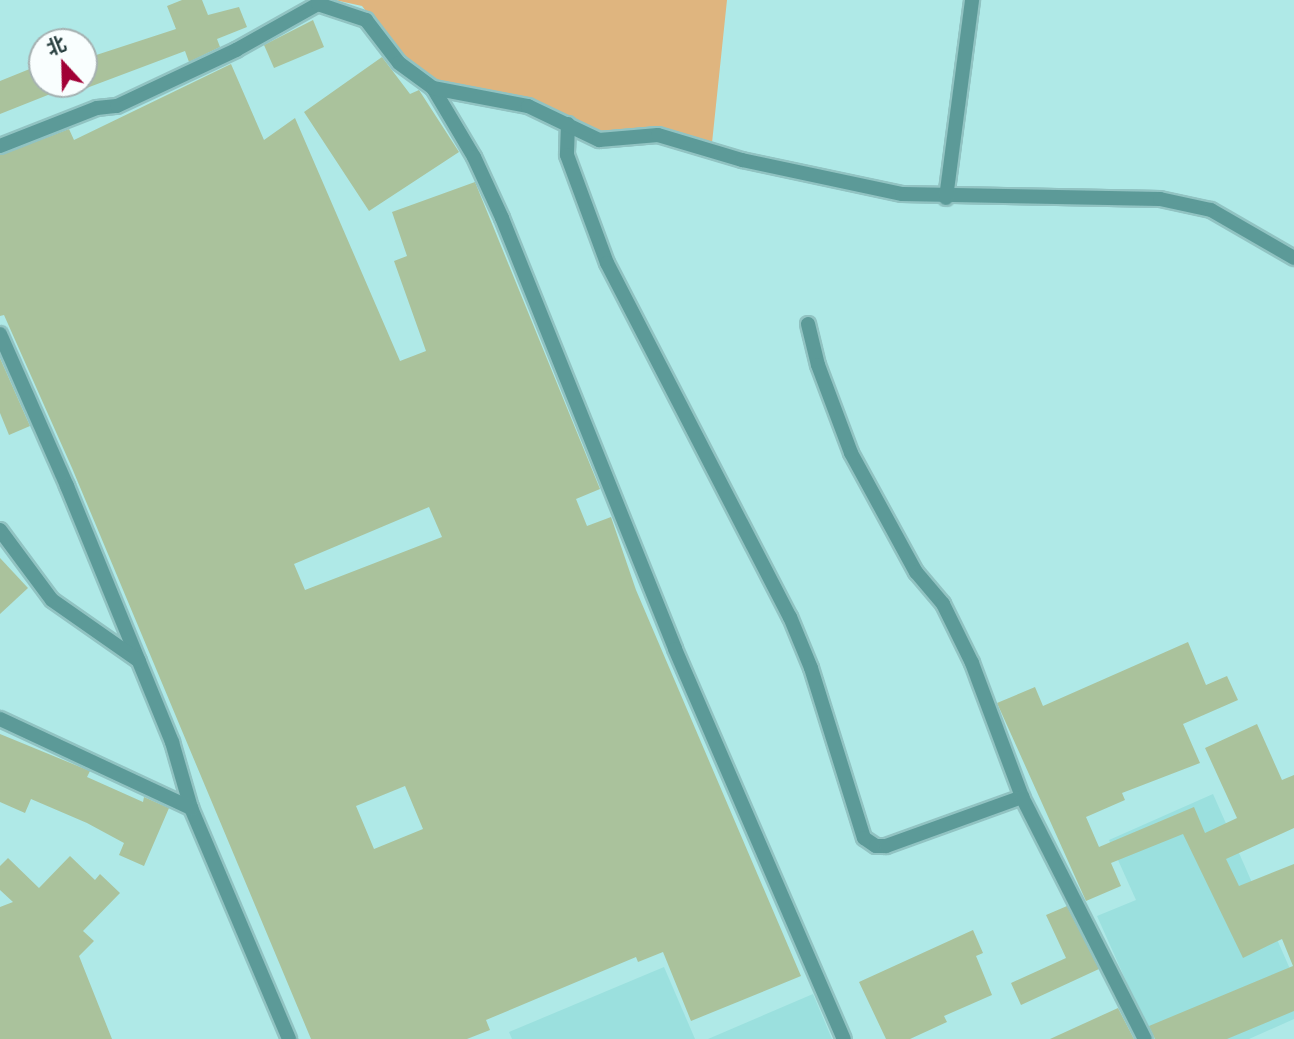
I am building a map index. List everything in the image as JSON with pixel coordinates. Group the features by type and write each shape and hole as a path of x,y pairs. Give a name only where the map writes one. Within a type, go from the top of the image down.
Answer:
{"street":[{"path":"946,198 972,0"},
{"path":"0,146 97,108 117,106 236,50 318,4 366,20 399,63 433,88 474,157 502,218 675,649 844,1039"},
{"path":"433,88 528,106 600,140 658,135 755,163 902,194 946,198 1160,199 1211,210 1294,258"},
{"path":"568,124 567,155 607,264 790,617 811,668 864,838 876,846 887,846 1022,797"},
{"path":"808,324 821,375 851,453 916,572 943,604 972,663 1022,797 1145,1039"},
{"path":"0,334 139,661 172,742 191,808 289,1039"},
{"path":"0,530 52,600 139,661"},
{"path":"0,719 191,808"}],"shaded area":[{"path":"335,0 727,0 712,143 663,129 607,135 537,102 438,83 413,70 362,6"},
{"path":"1213,794 1294,978 1294,1019 1249,1039 1152,1039 1097,916 1136,900 1109,840"},
{"path":"664,967 695,1039 512,1039 509,1032"},
{"path":"813,994 832,1039 708,1039"}],"building":[{"path":"182,0 202,0 208,15 239,7 247,27 217,39 220,47 189,62 185,51 98,84 98,54 176,29 167,6"},
{"path":"313,20 324,47 274,68 264,45"},
{"path":"382,57 410,94 419,90 459,152 369,211 304,112"},
{"path":"231,64 264,140 295,118 400,361 426,351 394,261 407,256 392,212 475,182 600,489 576,499 587,526 611,517 636,590 801,976 691,1021 663,952 638,962 636,957 486,1020 490,1030 467,1039 311,1039 72,468 4,315 0,316 0,155 69,129 74,140","holes":["429,507 442,537 305,590 294,564","405,786 423,829 374,849 356,806"]},
{"path":"28,70 28,98 40,98 0,114 0,81"},
{"path":"0,358 30,426 9,435 0,413"},
{"path":"0,558 28,588 0,614"},
{"path":"1188,642 1206,685 1227,676 1238,700 1183,724 1200,763 1122,793 1125,800 1086,817 1099,847 1194,807 1205,833 1237,818 1205,748 1257,724 1282,780 1294,775 1294,828 1226,859 1239,886 1294,864 1294,1011 1227,1039 1155,1039 1149,1026 1293,966 1282,939 1243,958 1183,834 1111,863 1121,886 1086,901 997,703 1035,687 1043,706"},
{"path":"0,734 90,771 87,777 143,802 144,797 169,808 144,866 119,855 124,843 87,823 31,799 25,813 0,802"},
{"path":"70,856 95,880 100,874 120,893 83,931 94,941 79,956 112,1039 0,1039 0,907 13,902 0,890 0,866 8,858 39,888"},
{"path":"1067,906 1099,969 1021,1005 1011,983 1066,958 1046,915"},
{"path":"973,930 983,953 976,956 992,995 944,1016 947,1022 910,1039 886,1039 859,982"},
{"path":"1118,1008 1134,1039 1050,1039"}]}
